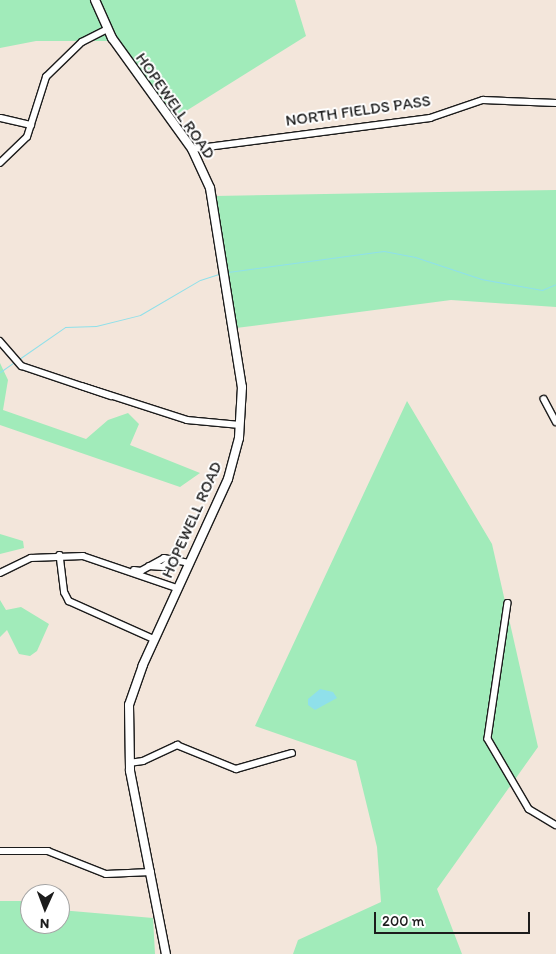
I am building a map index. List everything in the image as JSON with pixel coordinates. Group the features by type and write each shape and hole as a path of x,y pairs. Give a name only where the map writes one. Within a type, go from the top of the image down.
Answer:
{"street":[{"name":"HOPEWELL ROAD","path":"95,0 108,29 192,149 210,188 216,214 242,387 240,425 228,479 154,639 128,705 129,763 166,954"},
{"path":"0,163 22,145 31,126 46,77 82,42 108,29"},
{"name":"NORTH FIELDS PASS","path":"192,149 430,118 483,100 556,103"},
{"path":"1,118 31,126"},
{"path":"0,340 22,366 187,420 240,425"},
{"path":"544,399 556,422"},
{"path":"60,555 69,601 154,639"},
{"path":"0,573 31,558 60,555 83,556 129,570 177,588"},
{"path":"129,570 149,566 164,558 173,558 189,563"},
{"path":"508,603 488,739 529,809 556,825"},
{"path":"129,763 144,761 177,745 236,769 292,753"},
{"path":"0,851 48,851 106,874 151,872"}],"green space":[{"path":"0,0 295,0 306,36 170,121 118,41 36,41 0,48"},
{"path":"556,190 556,307 451,300 236,328 215,196"},
{"path":"0,363 8,380 3,410 86,439 108,420 128,413 139,424 130,445 200,473 180,487 0,425"},
{"path":"407,401 492,544 538,747 437,889 462,954 293,954 298,940 381,902 377,847 356,761 255,726"},
{"path":"0,534 23,541 24,548 0,554"},
{"path":"0,600 6,610 21,607 49,624 37,651 30,656 19,654 7,630 0,637"},
{"path":"0,901 20,901 20,934 70,934 70,911 153,918 155,954 0,954"}],"water":[{"path":"320,689 333,692 337,698 315,710 308,705 308,699"}],"waterway":[{"path":"228,272 384,251 415,257 481,279 542,290 556,284"},
{"path":"19,359 65,327 96,326 140,315 200,280 221,273"},
{"path":"0,372 16,361"}]}
